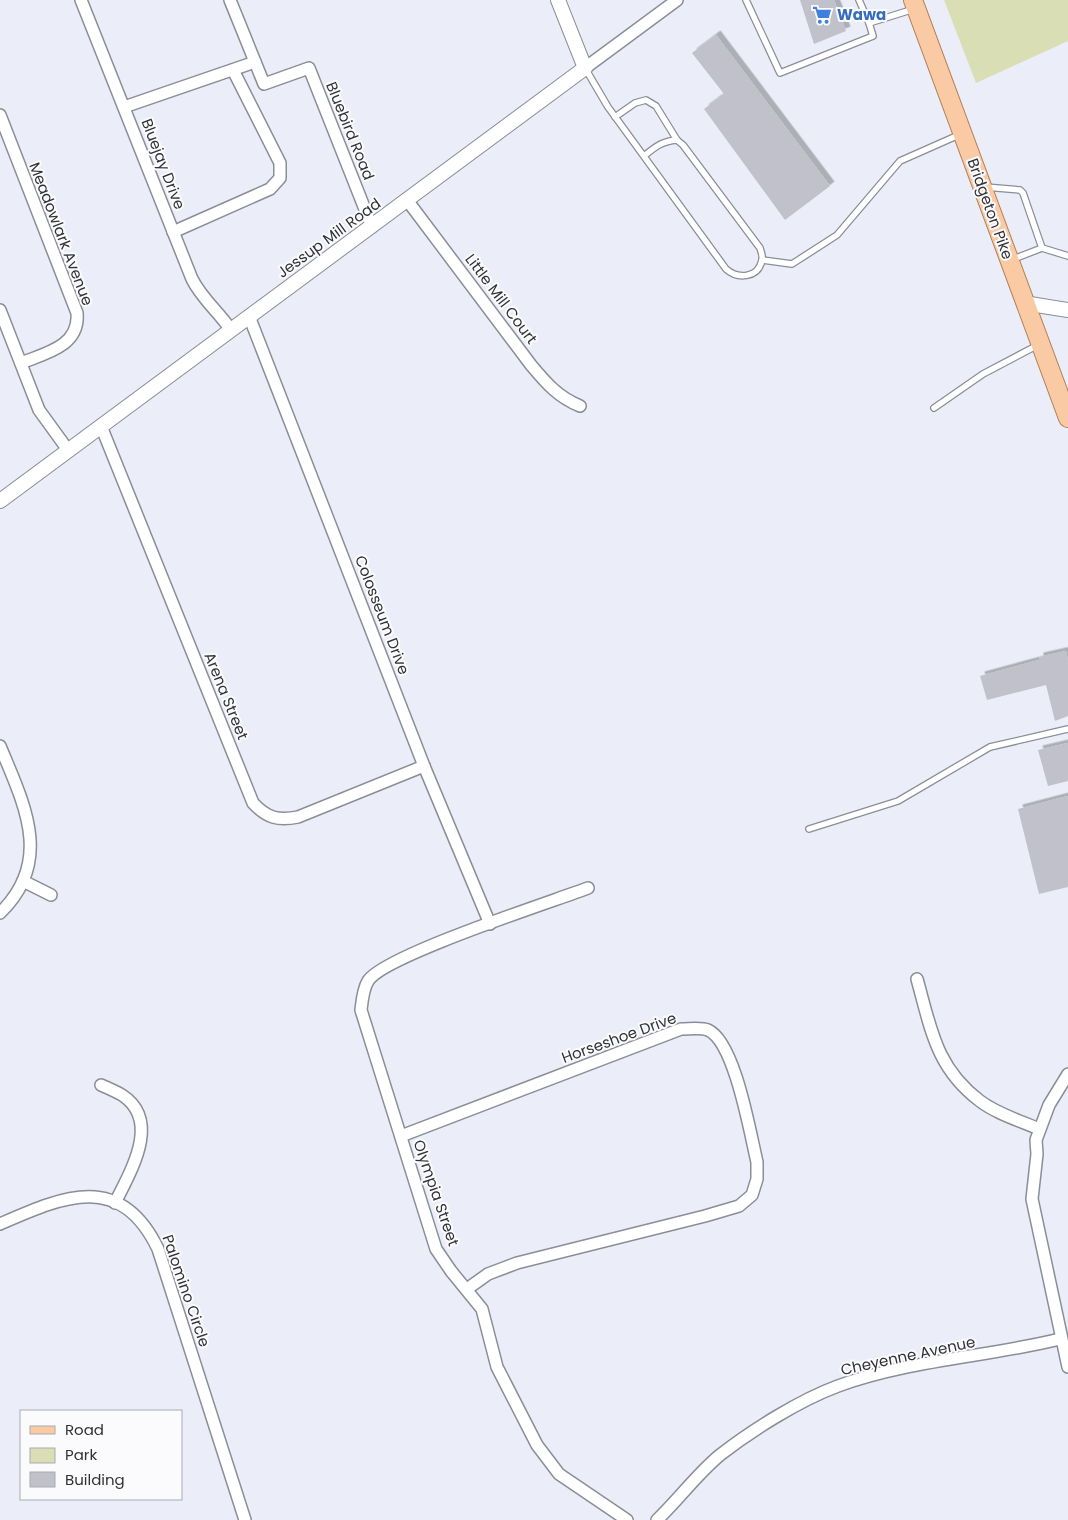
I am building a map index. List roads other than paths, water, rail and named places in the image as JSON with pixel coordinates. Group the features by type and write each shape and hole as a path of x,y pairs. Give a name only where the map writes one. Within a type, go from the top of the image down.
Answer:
{"main road":[{"name":"Bridgeton Pike","path":"915,4 1068,418"}],"street":[{"name":"Bluejay Drive","path":"81,0 173,232 199,292 231,330"},
{"path":"230,0 264,84 244,94"},
{"path":"558,0 585,68"},
{"name":"Jessup Mill Road","path":"0,501 677,0"},
{"path":"124,106 255,62"},
{"name":"Bluebird Road","path":"264,84 309,68 372,227"},
{"path":"173,232 270,189 280,178 280,163 233,70"},
{"name":"Meadowlark Avenue","path":"0,116 77,314 78,323 75,334 67,342 21,363"},
{"name":"Little Mill Court","path":"407,200 531,365 552,390 564,399 580,406"},
{"path":"1024,303 1068,310"},
{"path":"0,310 39,410 68,450"},
{"name":"Colosseum Drive","path":"249,316 424,766 490,924"},
{"name":"Arena Street","path":"101,426 253,803 264,814 282,820 298,817 424,766"},
{"path":"0,746 26,808 32,847 23,881 0,913"},
{"path":"23,881 51,895"},
{"name":"Olympia Street","path":"588,888 396,960 368,980 361,1010 436,1249 482,1309 491,1337 497,1367 537,1445 559,1474 627,1520"},
{"path":"916,979 937,1050 946,1067 981,1102 1039,1129"},
{"name":"Horseshoe Drive","path":"401,1136 681,1029 708,1030 722,1041 730,1058 756,1162 757,1179 752,1195 739,1206 705,1216 517,1264 488,1274 467,1289"},
{"path":"1068,1074 1049,1105 1039,1129 1036,1140 1037,1154 1032,1199 1060,1339 1068,1368"},
{"path":"101,1085 123,1096 137,1111 142,1138 138,1155 115,1203"},
{"name":"Palomino Circle","path":"0,1224 52,1201 72,1197 100,1197 136,1215 149,1231 158,1249 245,1520"},
{"name":"Cheyenne Avenue","path":"657,1520 720,1456 808,1398 839,1386 877,1375 1024,1348 1060,1339"}],"lane":[{"path":"746,0 780,73 873,36 859,0"},
{"path":"869,23 915,4"},
{"path":"585,68 615,118 731,274 738,277 747,276 756,270 762,260 760,248 677,140 656,106 646,100 635,103 615,118"},
{"path":"762,260 792,264 838,235 900,161 963,134"},
{"path":"644,156 659,144 677,140"},
{"path":"982,187 1020,190 1023,193 1042,248"},
{"path":"1009,261 1042,248 1068,256"},
{"path":"934,408 983,374 1040,344"},
{"path":"809,829 898,801 990,747 1068,729"}],"place":[{"name":"Wawa","path":"822,15"}]}
